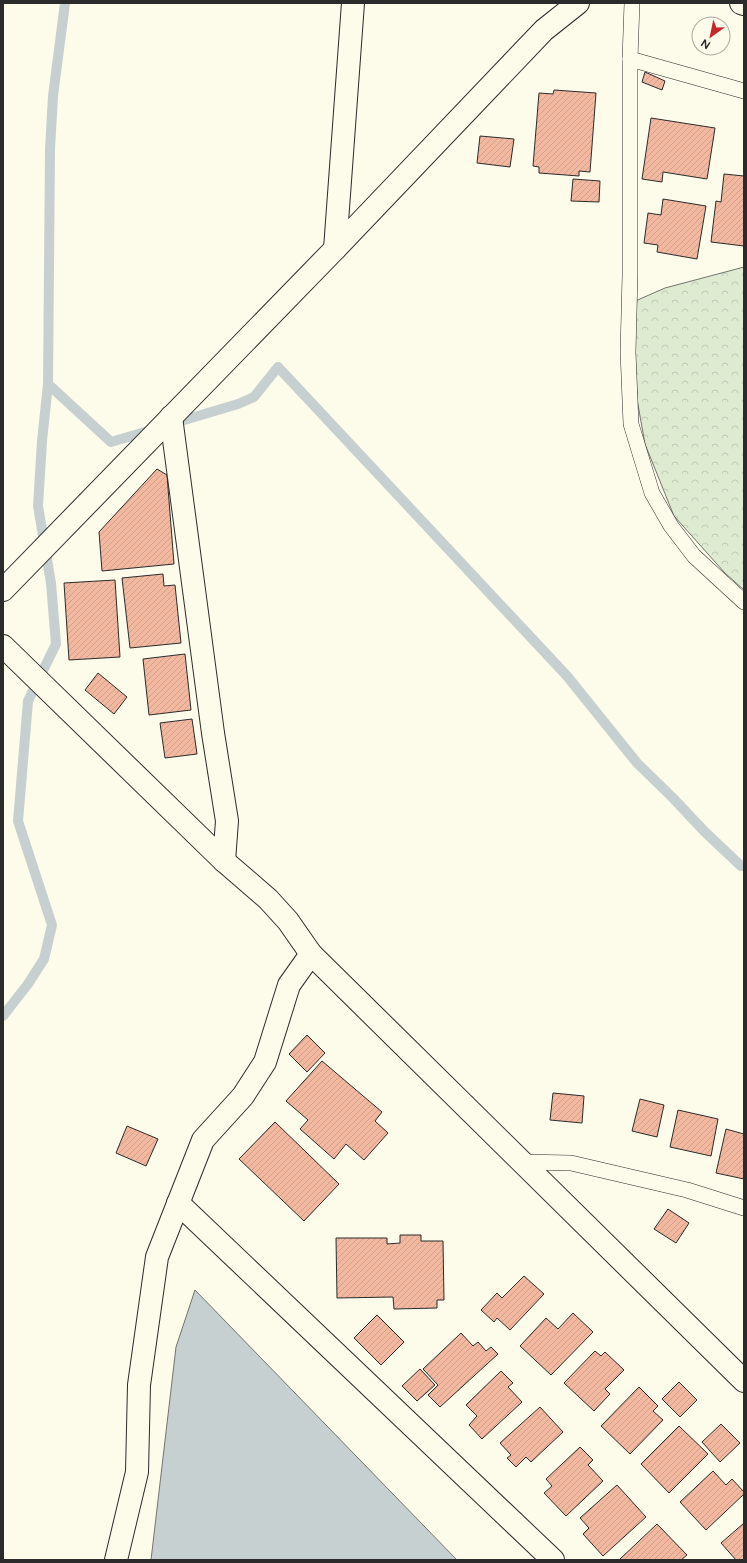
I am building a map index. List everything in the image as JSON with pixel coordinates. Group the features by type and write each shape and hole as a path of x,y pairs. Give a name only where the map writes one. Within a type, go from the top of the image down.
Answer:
{"street":[{"path":"335,249 353,3"},
{"path":"3,590 335,249 544,30 578,3"},
{"path":"171,417 213,733 227,821 224,861"},
{"path":"3,646 224,861 268,899 288,921 311,954 744,1381"},
{"path":"116,1560 137,1472 139,1385 156,1257 203,1140 243,1096 265,1062 289,984 311,954"},
{"path":"178,1203 553,1560"}],"lane":[{"path":"632,3 630,59 630,268 628,352 631,424 652,493 672,526 694,556 744,602"},
{"path":"630,59 744,91"},
{"path":"522,1162 571,1163 687,1190 744,1208"}],"green space":[{"path":"744,267 744,590 725,573 674,516 645,444 637,399 633,302 665,288"}],"shaded area":[{"path":"195,1290 457,1560 151,1560 176,1347"}],"building":[{"path":"645,72 665,81 662,90 642,82"},
{"path":"554,90 596,93 590,172 579,171 579,176 539,173 539,167 533,166 539,93 553,94"},
{"path":"651,118 715,128 707,179 663,172 662,182 642,179"},
{"path":"480,136 514,139 510,167 477,163"},
{"path":"724,174 744,176 744,246 711,242 716,201 721,202"},
{"path":"573,179 600,181 599,202 571,201"},
{"path":"663,199 706,206 697,259 657,252 658,245 644,243 648,213 661,215"},
{"path":"157,469 167,475 174,564 102,571 99,532"},
{"path":"163,574 164,586 175,585 181,643 130,648 122,578"},
{"path":"115,580 120,657 69,660 64,583"},
{"path":"185,654 191,710 149,715 143,659"},
{"path":"98,673 127,697 114,714 85,690"},
{"path":"192,719 197,754 165,758 160,723"},
{"path":"307,1035 325,1053 307,1072 289,1054"},
{"path":"322,1061 382,1112 375,1121 388,1133 364,1160 346,1144 334,1159 300,1129 308,1120 286,1101"},
{"path":"553,1093 584,1096 582,1123 550,1120"},
{"path":"640,1099 664,1105 657,1137 632,1131"},
{"path":"678,1110 718,1119 711,1156 670,1147"},
{"path":"275,1122 339,1184 304,1221 239,1159"},
{"path":"127,1126 158,1139 146,1166 116,1153"},
{"path":"726,1129 744,1134 744,1179 716,1173"},
{"path":"668,1209 689,1223 676,1243 654,1229"},
{"path":"400,1235 421,1235 421,1241 443,1241 444,1300 437,1300 437,1308 394,1309 393,1297 337,1298 336,1238 387,1238 387,1244 400,1243"},
{"path":"524,1276 544,1294 510,1330 497,1318 494,1322 481,1310 497,1293 502,1298"},
{"path":"573,1313 593,1332 551,1375 520,1346 546,1318 558,1329"},
{"path":"377,1315 404,1342 381,1365 354,1338"},
{"path":"461,1333 473,1346 478,1342 486,1351 491,1347 498,1354 440,1407 428,1395 438,1385 423,1369"},
{"path":"595,1351 601,1356 605,1352 624,1370 605,1389 610,1394 594,1411 564,1383"},
{"path":"420,1369 435,1385 417,1401 402,1386"},
{"path":"501,1371 513,1383 508,1387 522,1402 482,1439 469,1425 477,1416 466,1405"},
{"path":"679,1382 697,1400 680,1417 662,1399"},
{"path":"639,1387 658,1406 653,1411 663,1420 630,1454 601,1426"},
{"path":"540,1407 563,1432 531,1462 526,1457 516,1467 507,1458 511,1455 500,1443"},
{"path":"721,1424 740,1443 720,1462 702,1442"},
{"path":"679,1426 708,1454 669,1493 641,1464"},
{"path":"580,1447 593,1460 588,1465 603,1481 566,1516 544,1493 552,1486 546,1479"},
{"path":"713,1471 726,1485 732,1479 744,1492 744,1494 706,1530 680,1502"},
{"path":"617,1485 646,1517 603,1556 583,1534 589,1528 580,1518"},
{"path":"744,1523 744,1560 736,1560 721,1543"},
{"path":"657,1524 687,1555 681,1560 619,1560"}],"waterway":[{"path":"3,1016 28,984 44,959 52,925 18,821 28,701 56,644 51,583 38,506 42,441 48,384 50,149 53,96 65,3"},
{"path":"171,424 238,404 254,397 278,367 567,676 637,763 704,831 741,866 744,866"},
{"path":"48,384 111,442 152,430"}]}
